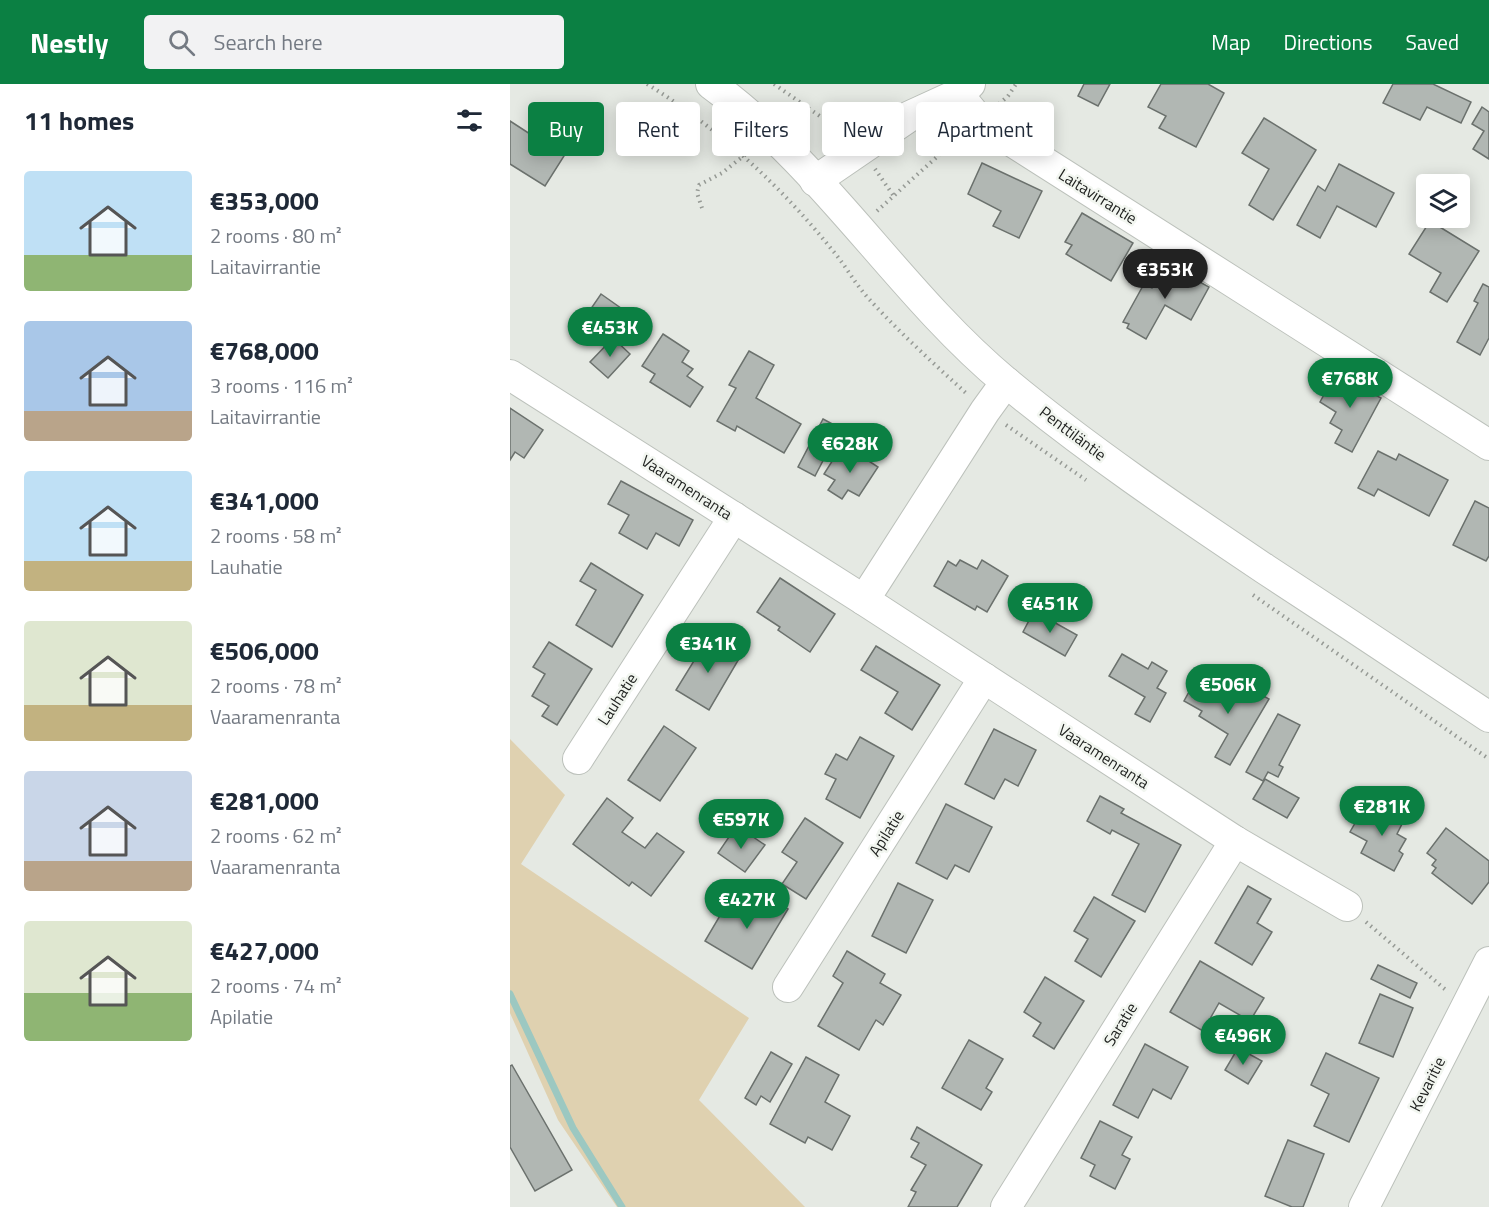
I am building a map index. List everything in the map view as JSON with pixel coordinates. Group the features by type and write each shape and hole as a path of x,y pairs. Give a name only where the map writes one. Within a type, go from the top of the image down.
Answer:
{"street":[{"name":"Penttiläntie","path":"721,87 737,102"},
{"path":"815,181 910,116 964,89"},
{"name":"Penttiläntie","path":"791,156 953,333 1006,382 1173,507 1489,717"},
{"name":"Laitavirrantie","path":"1035,156 1489,445"},
{"name":"Vaaramenranta","path":"510,375 864,600 1235,842 1347,906"},
{"path":"864,600 1006,382"},
{"name":"Lauhatie","path":"578,759 734,517"},
{"name":"Apilatie","path":"788,987 984,678"},
{"name":"Saratie","path":"1006,1207 1235,842"},
{"name":"Kevaritie","path":"1364,1207 1477,1014 1489,962"}],"path":[{"path":"647,84 679,104 744,157 786,198 833,251 936,156"},
{"path":"1001,102 1016,84"},
{"path":"702,208 697,192 699,185 723,173 744,157"},
{"path":"1347,906 1477,1014"}],"shaded area":[{"path":"510,739 565,795 521,864 749,1018 699,1100 805,1207 617,1207 558,1120 510,1013"}],"building":[{"path":"1084,84 1110,84 1098,106 1078,96"},
{"path":"1161,84 1208,84 1224,93 1196,147 1159,128 1166,116 1148,107"},
{"path":"1393,84 1433,84 1471,102 1461,123 1427,107 1420,120 1383,103"},
{"path":"1482,107 1489,112 1489,159 1473,149 1484,131 1472,124"},
{"path":"1264,118 1316,150 1273,220 1249,205 1269,169 1242,153"},
{"path":"510,121 528,133 528,156 564,156 545,186 510,164"},
{"path":"982,163 1042,191 1019,238 993,226 1001,211 968,194"},
{"path":"1339,164 1394,193 1376,227 1337,206 1320,238 1297,225 1318,186 1325,191"},
{"path":"1082,213 1133,243 1111,281 1066,254 1072,245 1065,242"},
{"path":"1426,228 1441,228 1479,251 1447,302 1430,292 1441,273 1409,254"},
{"path":"1165,263 1209,287 1191,320 1165,305 1146,339 1127,328 1129,324 1123,322 1144,284 1152,288"},
{"path":"1483,284 1489,287 1489,338 1480,355 1457,342 1478,303 1474,301"},
{"path":"601,294 642,323 629,342 588,313"},
{"path":"663,334 689,351 682,362 693,369 687,376 703,387 690,407 650,382 655,374 642,366"},
{"path":"613,338 630,354 608,378 590,362"},
{"path":"749,351 774,365 756,398 801,424 784,453 737,426 735,431 717,421 736,388 729,385"},
{"path":"1336,373 1381,398 1352,452 1335,443 1342,430 1330,423 1336,412 1320,402"},
{"path":"510,408 543,430 524,458 515,452 510,460"},
{"path":"823,419 840,428 815,476 798,467"},
{"path":"852,450 878,467 859,496 848,490 842,499 828,490 835,480 824,474 836,455 845,460"},
{"path":"1378,451 1396,460 1399,454 1448,480 1429,516 1378,489 1374,496 1358,488"},
{"path":"621,481 693,520 679,546 656,533 647,549 619,533 629,515 608,504"},
{"path":"1475,501 1489,508 1489,556 1486,561 1453,545"},
{"path":"960,560 977,569 982,560 1008,576 987,612 977,606 975,610 934,586 948,561 956,566"},
{"path":"591,563 643,595 612,647 576,625 596,590 580,581"},
{"path":"780,578 835,614 810,652 778,630 780,627 757,612"},
{"path":"1034,611 1077,635 1065,656 1023,632"},
{"path":"708,638 740,657 709,710 676,690"},
{"path":"549,642 592,669 557,725 542,716 549,706 532,696 545,674 533,667"},
{"path":"876,646 940,685 912,730 885,713 898,692 861,670"},
{"path":"1122,654 1148,669 1152,662 1167,671 1157,688 1166,693 1150,722 1135,714 1145,697 1109,676"},
{"path":"1195,681 1213,692 1217,685 1244,701 1251,689 1269,699 1230,765 1215,757 1228,734 1199,716 1202,711 1184,701"},
{"path":"1278,714 1300,725 1279,765 1283,767 1278,777 1268,772 1263,781 1246,772"},
{"path":"664,726 696,748 660,801 628,780"},
{"path":"994,729 1036,750 1018,786 1005,779 994,799 965,784"},
{"path":"860,737 894,756 860,818 826,799 836,779 825,774 836,754 847,760"},
{"path":"1265,779 1299,798 1287,818 1253,799"},
{"path":"1100,796 1124,809 1121,813 1181,845 1145,912 1112,895 1139,844 1112,830 1110,834 1087,821"},
{"path":"607,798 633,818 622,832 645,848 657,833 684,852 651,896 632,882 629,886 573,844"},
{"path":"946,804 992,827 969,872 955,865 947,879 916,863"},
{"path":"1389,805 1407,814 1397,834 1406,839 1399,851 1403,854 1394,871 1361,853 1367,841 1350,832 1362,811 1380,821"},
{"path":"805,818 843,843 806,899 782,884 797,862 782,852"},
{"path":"1446,828 1489,861 1489,882 1472,904 1432,873 1436,868 1432,865 1436,860 1427,853"},
{"path":"743,830 765,845 745,872 718,853 733,831 739,836"},
{"path":"898,883 933,900 906,953 872,936"},
{"path":"1248,886 1271,899 1257,923 1272,932 1252,965 1215,943"},
{"path":"762,894 788,909 752,969 705,941 728,902 748,917"},
{"path":"1094,897 1135,921 1101,977 1075,961 1088,939 1074,931"},
{"path":"847,951 885,974 880,983 901,995 883,1025 876,1020 859,1050 818,1026 843,983 833,976"},
{"path":"1200,961 1264,998 1250,1021 1219,1003 1203,1031 1170,1012"},
{"path":"1378,965 1417,983 1410,998 1371,979"},
{"path":"1045,977 1084,1001 1054,1049 1033,1036 1041,1023 1024,1012"},
{"path":"1380,994 1413,1008 1393,1057 1359,1043"},
{"path":"969,1040 1003,1059 986,1088 992,1092 981,1110 942,1088"},
{"path":"1145,1044 1188,1067 1171,1099 1153,1089 1138,1118 1113,1105"},
{"path":"1238,1048 1262,1061 1248,1084 1225,1070"},
{"path":"771,1052 792,1064 770,1102 761,1096 756,1105 745,1098"},
{"path":"1326,1053 1379,1078 1349,1142 1314,1126 1329,1094 1311,1085"},
{"path":"806,1057 839,1075 825,1102 850,1116 832,1150 808,1137 805,1143 770,1124"},
{"path":"512,1065 572,1170 535,1191 510,1147 510,1066"},
{"path":"1100,1121 1132,1137 1122,1155 1130,1159 1115,1189 1090,1176 1095,1165 1081,1158"},
{"path":"917,1127 982,1165 957,1207 908,1207 916,1192 911,1190 926,1165 911,1157 919,1143 911,1139"},
{"path":"1288,1140 1324,1154 1303,1207 1292,1207 1265,1196"}],"waterway":[{"path":"510,994 573,1128 622,1207"}]}
